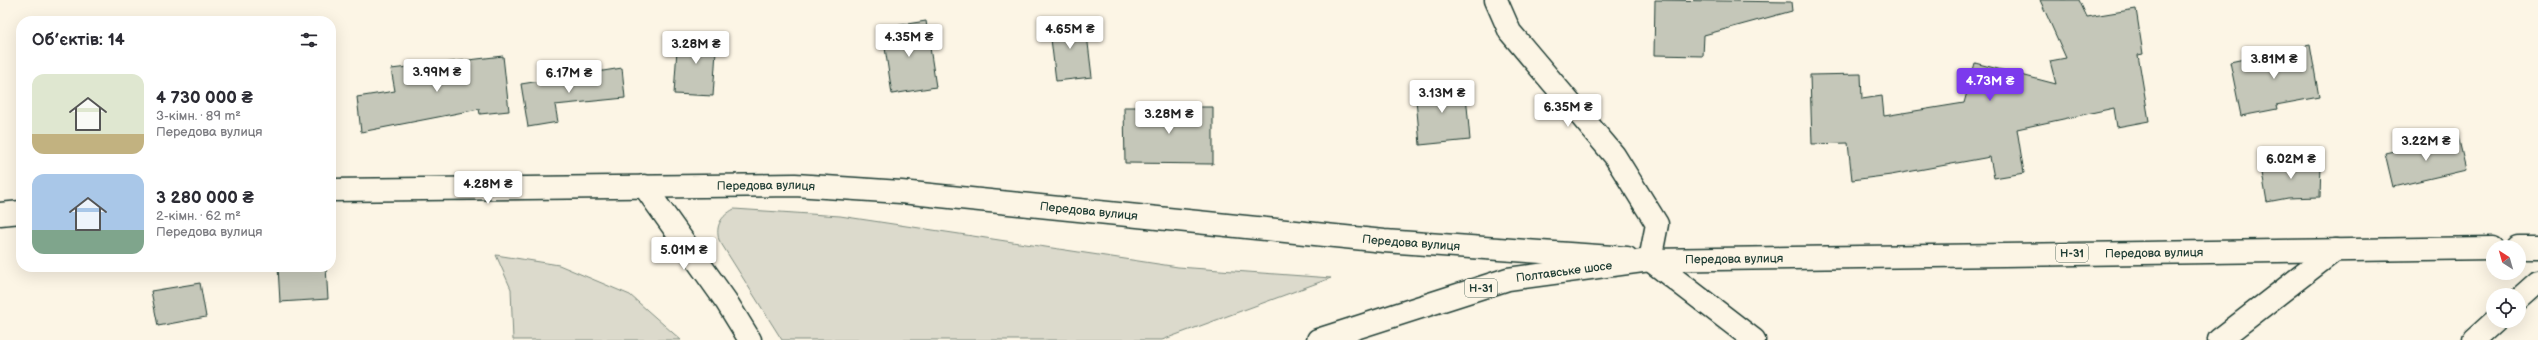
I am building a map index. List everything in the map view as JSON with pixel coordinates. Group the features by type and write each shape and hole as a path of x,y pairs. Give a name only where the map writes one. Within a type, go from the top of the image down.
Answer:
{"street":[{"path":"1496,0 1510,32 1614,155 1657,224 1650,260 1754,340"},
{"path":"644,186 726,301 750,340"},
{"name":"Передова вулиця","path":"336,190 644,186 795,186 901,192 1384,241 1650,260 2486,248"},
{"path":"0,214 16,212"},
{"path":"2526,247 2538,247"},
{"path":"2219,340 2335,250"},
{"name":"Полтавське шосе","path":"1318,340 1508,279 1650,260"},
{"path":"2526,293 2538,282"},
{"path":"2474,340 2487,328"}],"shaded area":[{"path":"734,209 840,216 1178,267 1331,278 1162,340 782,340 719,240 718,230 720,222 722,218"},
{"path":"496,255 559,265 630,295 681,340 513,340 511,289"}],"building":[{"path":"1655,0 1791,2 1792,11 1704,35 1703,56 1654,55"},
{"path":"2040,0 2079,0 2087,17 2136,9 2143,54 2138,55 2149,121 2117,127 2114,108 2017,129 2024,173 1994,178 1990,157 1891,175 1852,180 1848,143 1812,144 1810,75 1861,74 1862,99 1882,96 1884,116 1964,103 1975,63 2056,84 2050,61 2066,58"},
{"path":"1085,18 1092,77 1056,81 1049,22"},
{"path":"926,21 936,87 892,94 882,28"},
{"path":"678,34 717,36 713,96 674,94"},
{"path":"2310,45 2319,97 2276,105 2277,109 2241,116 2230,62"},
{"path":"503,56 509,111 480,114 479,109 361,132 357,97 395,91 391,69"},
{"path":"622,68 625,98 555,105 558,122 528,127 521,84"},
{"path":"1465,83 1470,140 1420,145 1415,88"},
{"path":"1124,107 1213,107 1213,164 1125,163"},
{"path":"2458,136 2466,170 2393,187 2385,153"},
{"path":"2260,161 2321,163 2320,197 2288,198 2267,202"},
{"path":"278,272 326,272 328,299 280,302"},
{"path":"200,283 206,317 158,326 151,291"}]}
